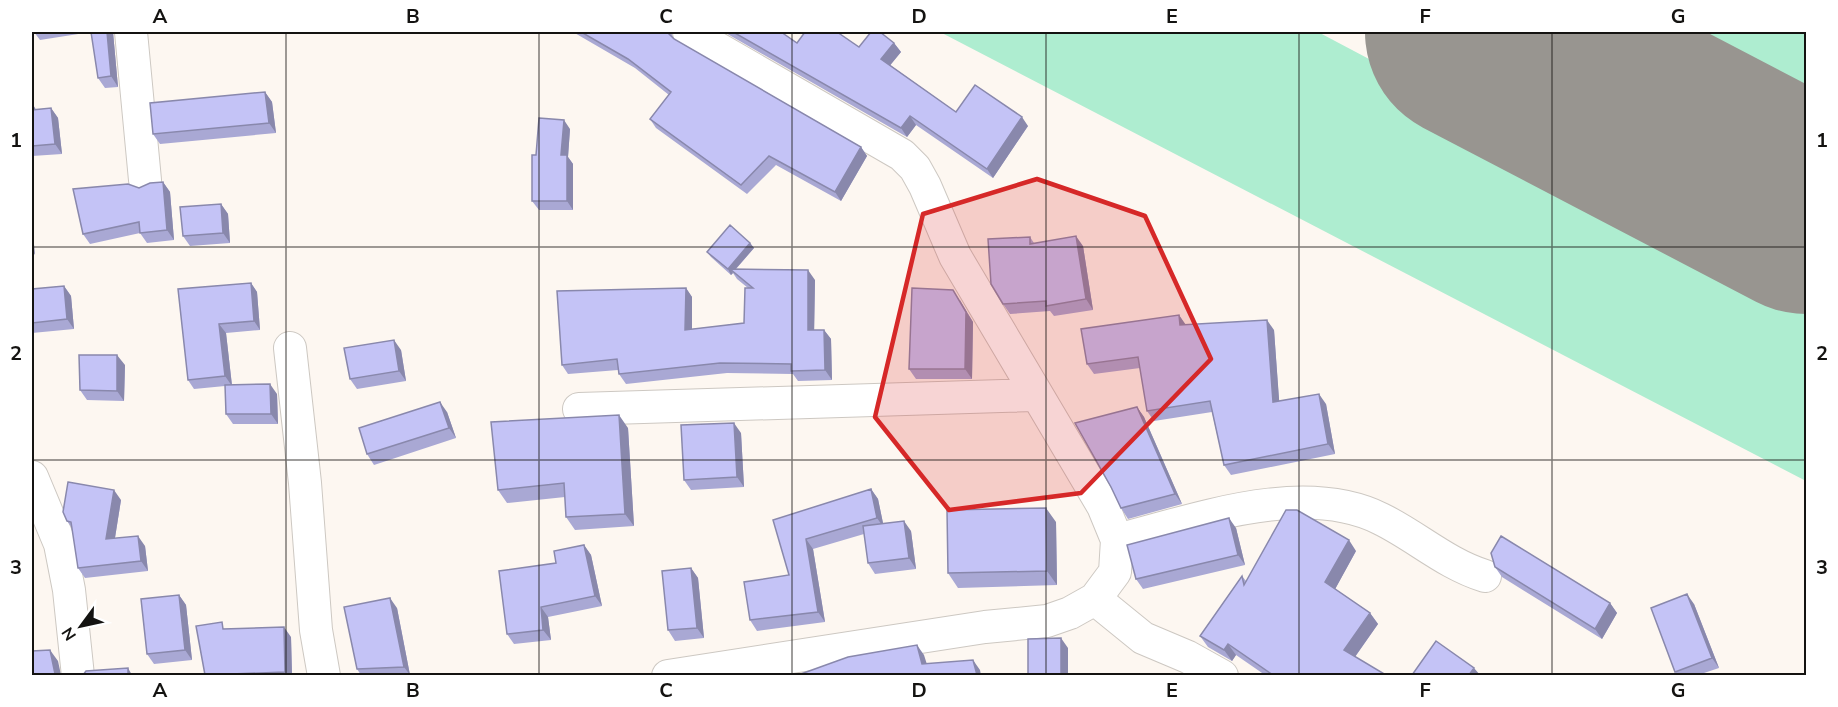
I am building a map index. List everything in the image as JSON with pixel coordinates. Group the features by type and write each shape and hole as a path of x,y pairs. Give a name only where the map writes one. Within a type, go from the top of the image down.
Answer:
{"street":[{"path":"131,32 145,180"},
{"path":"668,675 743,670 985,627 1047,621 1070,614 1095,599 1115,572 1118,540 1103,506 955,256 915,168 902,156 863,132 689,32"},
{"path":"290,348 305,483 316,630 324,675"},
{"path":"579,409 1036,395"},
{"path":"32,477 60,544 69,590 78,675"},
{"path":"1118,540 1221,514 1284,502 1305,502 1356,510 1380,518 1471,572 1485,576"},
{"path":"1095,599 1143,638 1188,657 1222,675"}],"highlighted area":[{"path":"1037,179 1145,216 1211,359 1081,493 949,510 875,417 923,214"}],"green space":[{"path":"940,32 1318,32 1806,290 1806,481"},
{"path":"1618,32 1806,32 1806,128"}],"building":[{"path":"91,32 107,32 111,76 98,78"},
{"path":"581,32 667,32 674,39 861,147 835,192 769,156 741,185 650,119 671,92 628,59"},
{"path":"733,32 781,32 797,43 805,32 837,32 859,47 871,32 880,32 894,43 881,59 956,112 975,85 1022,117 987,169 910,116 901,128"},
{"path":"265,92 269,123 153,134 150,103"},
{"path":"51,108 55,144 32,146 32,110"},
{"path":"539,118 564,120 561,155 567,155 567,201 532,201 532,155 536,155"},
{"path":"163,182 167,230 140,233 139,222 83,234 73,189 128,184 139,188 150,183"},
{"path":"221,204 223,233 183,236 180,207"},
{"path":"730,225 750,243 728,269 707,252"},
{"path":"1076,236 1086,299 1046,306 1046,301 1003,304 991,284 988,239 1030,237 1030,244"},
{"path":"730,269 808,270 808,330 824,330 825,370 791,371 791,364 720,363 619,374 617,359 562,365 557,291 686,288 685,330 744,323 745,288 753,288"},
{"path":"251,283 254,321 219,324 225,376 188,380 178,289"},
{"path":"64,286 67,319 32,323 32,289"},
{"path":"912,288 953,290 966,312 965,369 909,369"},
{"path":"1179,315 1180,325 1267,320 1273,402 1319,394 1328,444 1224,465 1210,401 1147,411 1138,357 1087,364 1081,329"},
{"path":"394,340 399,371 350,379 344,348"},
{"path":"79,355 117,355 117,391 80,390"},
{"path":"270,384 271,414 226,414 225,385"},
{"path":"440,402 449,428 367,454 359,428"},
{"path":"1137,407 1175,494 1121,508 1075,423"},
{"path":"619,415 625,514 566,517 564,483 498,490 491,422"},
{"path":"734,423 737,477 684,480 681,425"},
{"path":"68,482 114,490 106,539 138,536 141,561 78,568 71,522 67,521 63,512"},
{"path":"871,489 877,518 806,539 818,612 750,620 744,582 789,575 773,520"},
{"path":"1046,508 1047,571 948,573 947,510"},
{"path":"1286,510 1297,510 1349,540 1325,582 1370,613 1344,650 1386,675 1273,675 1228,644 1224,650 1200,636 1242,576 1244,585"},
{"path":"1229,518 1238,555 1136,579 1127,545"},
{"path":"904,521 909,558 868,563 863,526"},
{"path":"1501,536 1610,603 1595,629 1495,567 1491,553"},
{"path":"584,545 595,596 541,607 543,630 507,634 499,571 556,563 554,551"},
{"path":"691,568 697,628 668,630 662,571"},
{"path":"1687,594 1712,658 1675,672 1651,608"},
{"path":"179,595 185,650 147,654 141,599"},
{"path":"390,598 404,667 357,669 344,607"},
{"path":"222,622 223,629 284,627 285,672 205,675 196,626"},
{"path":"1061,638 1061,675 1028,675 1028,639"},
{"path":"1436,641 1474,668 1469,675 1412,675"},
{"path":"917,645 922,664 973,660 977,675 798,675 848,657"},
{"path":"50,650 56,675 32,675 32,651"},
{"path":"128,668 128,675 83,675 86,671"}],"runway":[{"path":"1473,32 1806,206"}]}
